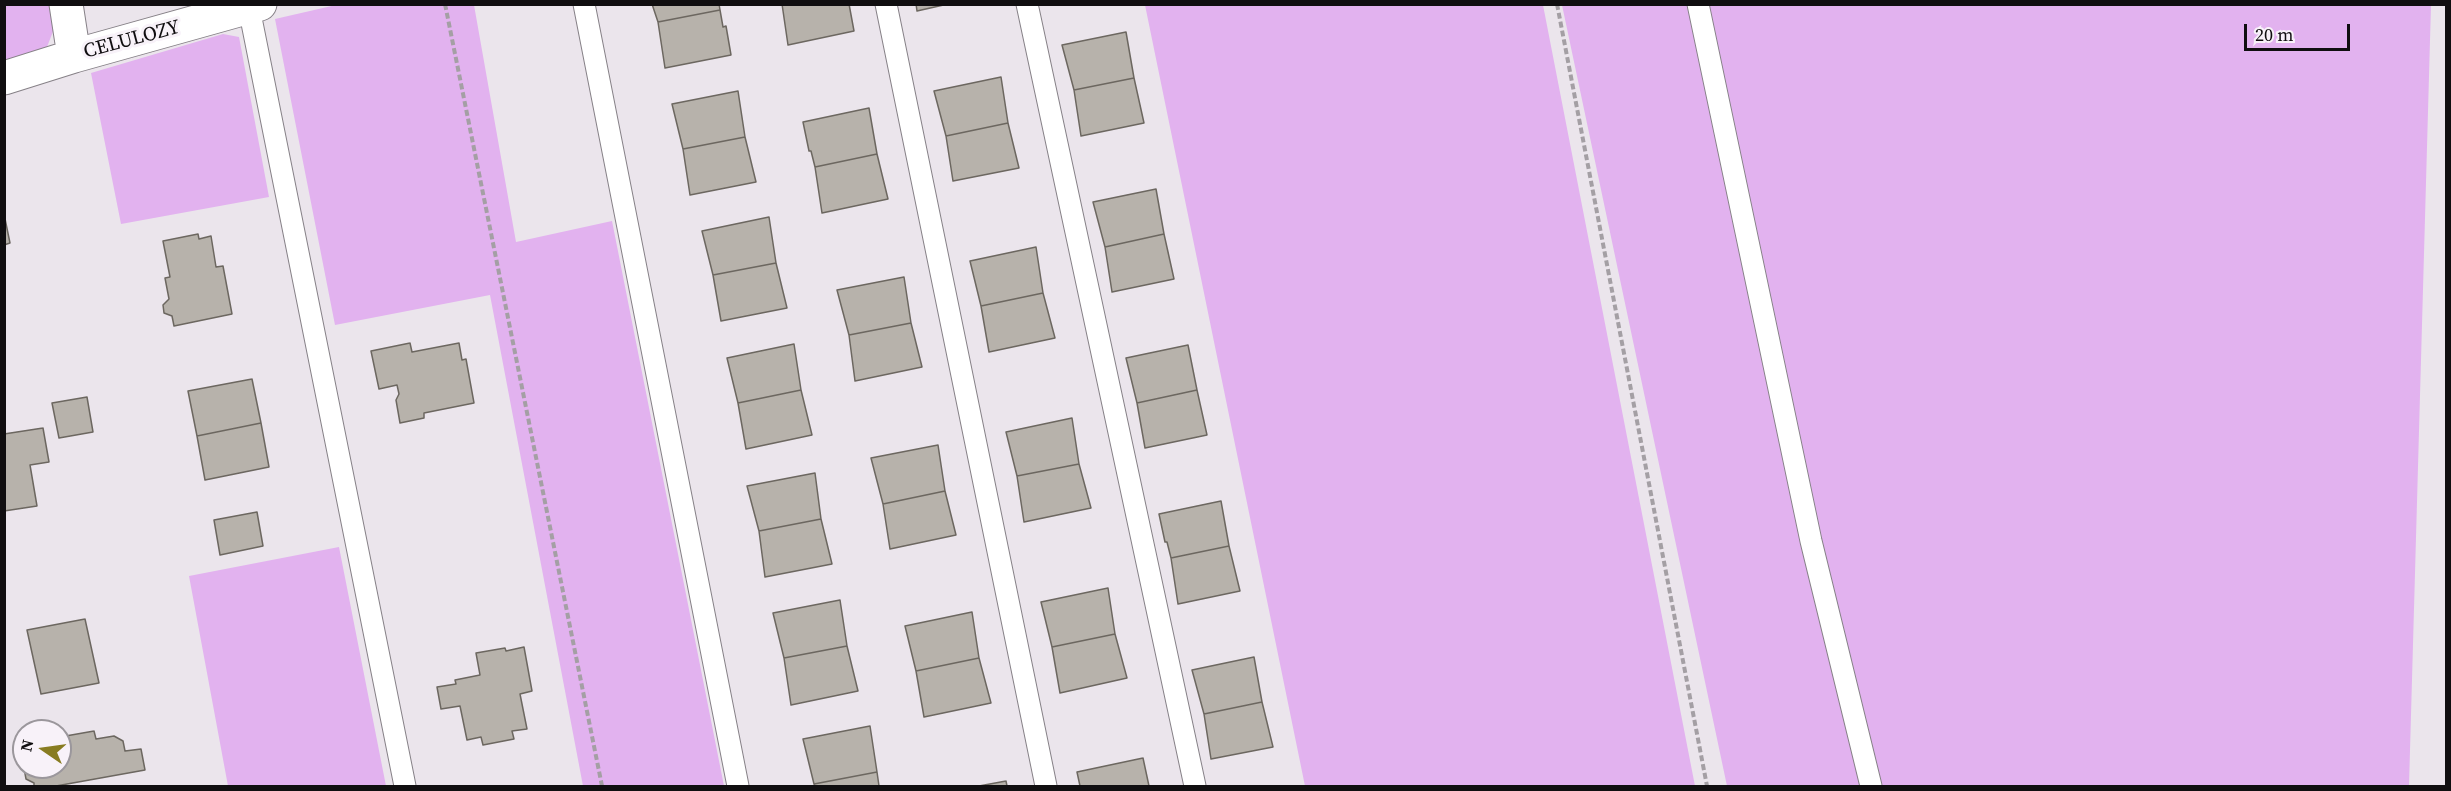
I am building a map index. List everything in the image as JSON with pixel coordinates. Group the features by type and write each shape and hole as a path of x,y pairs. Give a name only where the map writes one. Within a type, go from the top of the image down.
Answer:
{"street":[{"path":"66,4 74,56"},
{"name":"CELULOZY","path":"4,78 74,56 255,6"}],"lane":[{"path":"584,4 738,786"},
{"path":"886,4 1046,786"},
{"path":"1027,4 1195,786"},
{"path":"1698,4 1811,541 1871,786"},
{"path":"255,6 405,786"}],"path":[{"path":"445,4 602,786"},
{"path":"1557,4 1707,786"}],"shaded area":[{"path":"5,5 50,5 54,29 45,52 5,64"},
{"path":"336,5 474,5 516,242 612,221 724,786 583,786 490,295 335,325 275,19"},
{"path":"1145,5 1543,5 1695,786 1305,786"},
{"path":"1562,5 2431,5 2409,786 1727,786"},
{"path":"223,34 239,37 269,197 121,224 91,73"},
{"path":"339,547 386,786 228,786 189,576"}],"building":[{"path":"652,4 719,4 720,10 658,22"},
{"path":"782,4 849,4 854,31 788,45"},
{"path":"916,4 948,4 917,11"},
{"path":"720,10 723,27 726,26 731,55 665,68 658,22"},
{"path":"1126,32 1134,78 1074,90 1062,45"},
{"path":"1001,77 1008,123 946,136 934,91"},
{"path":"1134,78 1144,123 1081,136 1074,90"},
{"path":"738,91 745,137 683,149 672,104"},
{"path":"869,108 877,154 815,167 803,122"},
{"path":"1008,123 1019,168 953,181 946,136"},
{"path":"745,137 756,182 690,195 683,149"},
{"path":"877,154 888,199 822,213 815,167"},
{"path":"1156,189 1164,234 1105,247 1093,202"},
{"path":"4,214 10,243 4,245"},
{"path":"769,217 776,263 713,275 702,231"},
{"path":"198,234 199,239 211,236 216,267 223,266 232,314 174,326 172,316 164,313 163,305 169,299 165,278 170,277 163,241"},
{"path":"1164,234 1174,279 1112,292 1105,247"},
{"path":"1036,247 1043,293 981,306 970,261"},
{"path":"776,263 787,308 721,321 713,275"},
{"path":"904,277 911,323 849,335 837,290"},
{"path":"1043,293 1055,338 989,352 981,306"},
{"path":"911,323 922,367 855,381 849,335"},
{"path":"410,343 412,352 459,343 462,360 466,359 474,403 424,413 424,418 400,423 396,400 399,394 397,385 379,389 371,351"},
{"path":"794,344 801,390 738,403 727,358"},
{"path":"1188,345 1197,390 1137,403 1126,358"},
{"path":"252,379 261,423 197,436 188,391"},
{"path":"801,390 812,435 746,449 738,403"},
{"path":"1197,390 1207,435 1145,448 1137,403"},
{"path":"87,397 93,432 59,438 52,403"},
{"path":"1072,418 1079,464 1017,476 1006,432"},
{"path":"261,423 269,467 205,480 197,436"},
{"path":"43,428 49,462 30,465 37,506 4,511 4,434"},
{"path":"938,445 945,491 883,504 871,458"},
{"path":"1079,464 1091,508 1024,522 1017,476"},
{"path":"815,473 821,519 759,531 747,486"},
{"path":"945,491 956,535 890,549 883,504"},
{"path":"1221,501 1229,546 1171,558 1159,514"},
{"path":"257,512 263,546 220,555 214,520"},
{"path":"821,519 832,564 765,577 759,531"},
{"path":"1229,546 1240,591 1178,604 1171,558"},
{"path":"1108,588 1115,634 1052,647 1041,602"},
{"path":"840,600 847,646 784,658 773,613"},
{"path":"972,612 979,658 916,671 905,626"},
{"path":"85,619 99,683 41,694 27,630"},
{"path":"1115,634 1127,678 1060,693 1052,647"},
{"path":"847,646 858,691 791,705 784,658"},
{"path":"524,647 532,691 520,694 527,729 512,731 514,739 483,745 481,737 467,740 460,706 441,709 437,687 456,684 455,680 480,675 476,653"},
{"path":"1254,657 1262,702 1204,714 1192,670"},
{"path":"979,658 991,703 924,717 916,671"},
{"path":"1262,702 1273,747 1211,759 1204,714"},
{"path":"870,726 877,772 814,784 803,739"},
{"path":"94,731 96,739 114,736 123,741 125,751 141,749 145,770 56,786 34,786 34,783 26,779 72,779 72,735"},
{"path":"1143,758 1149,786 1080,786 1077,772"},
{"path":"877,772 879,786 815,786 814,784"},
{"path":"1006,781 1007,786 979,786"}]}
